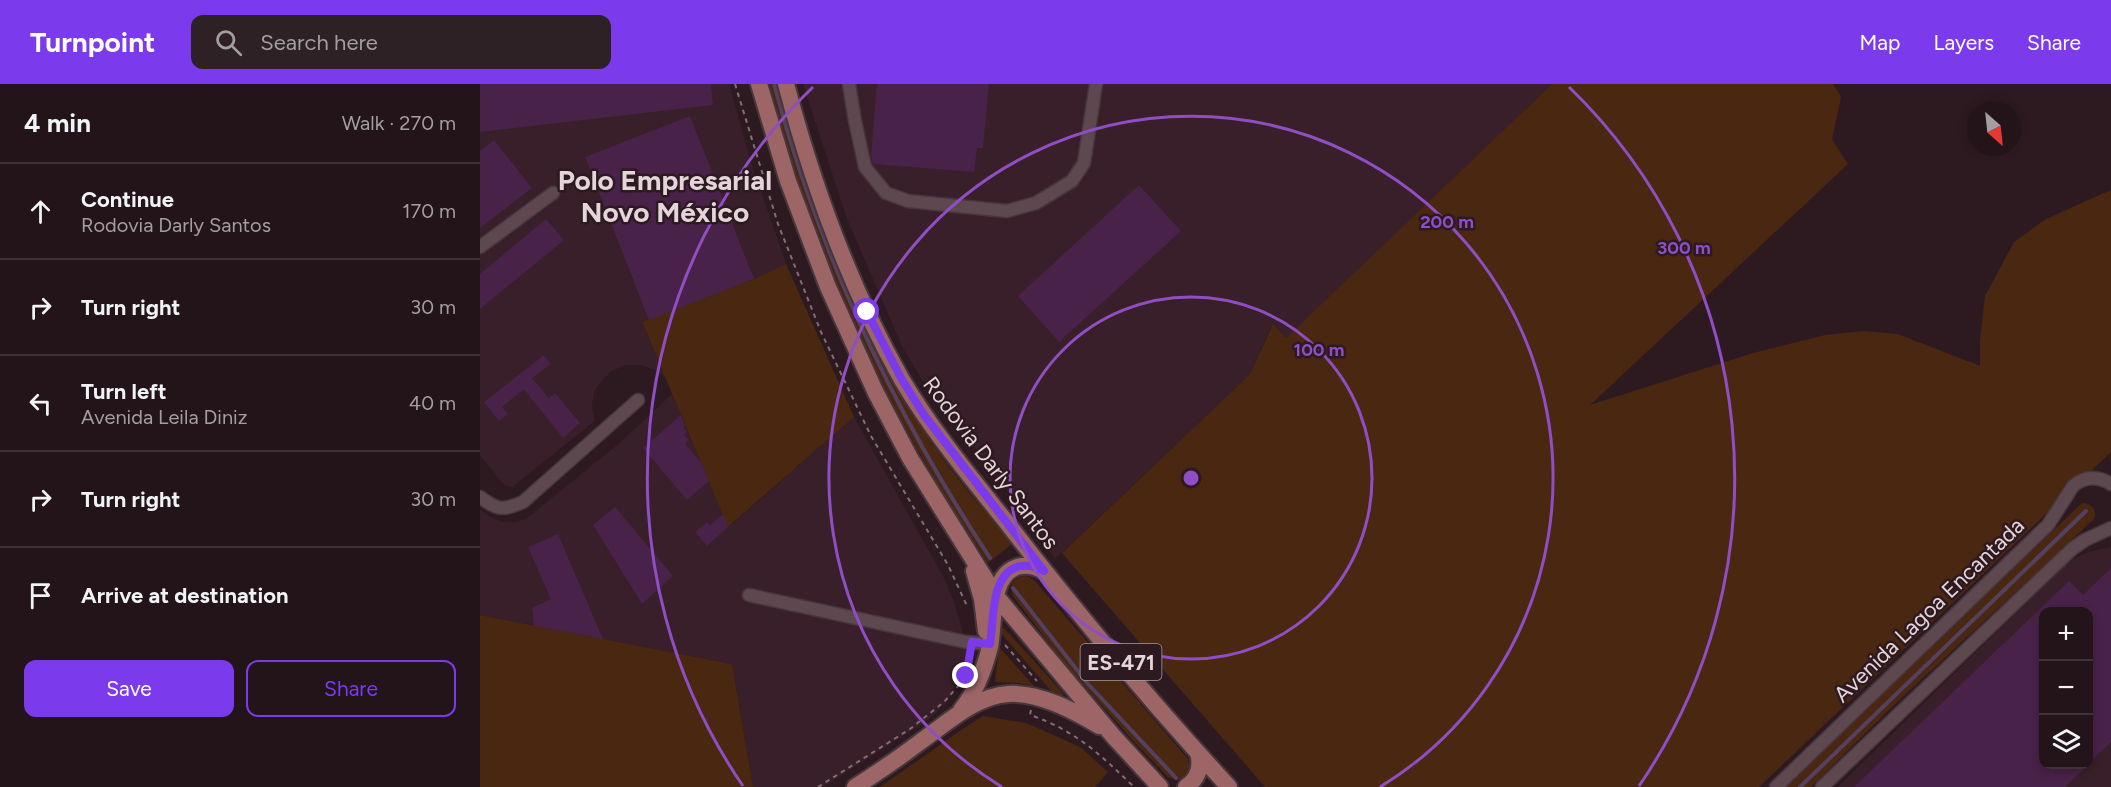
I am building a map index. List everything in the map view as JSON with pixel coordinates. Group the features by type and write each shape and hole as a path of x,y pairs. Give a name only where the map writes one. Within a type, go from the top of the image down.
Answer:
{"main road":[{"name":"ES-471","path":"759,84 801,217 842,322 892,425 958,537 996,596 1114,737 1160,787"},
{"name":"Rodovia Darly Santos","path":"786,84 838,243 863,303 912,397 1044,571 1229,787"},
{"path":"958,537 978,584 989,640"},
{"path":"953,718 974,692 983,671 999,583 1012,569 1025,566 1044,571"},
{"path":"855,787 953,718 986,699 996,696 1019,694 1035,697 1071,711 1114,737"},
{"path":"1186,787 1198,773 1200,760 1198,753"}],"street":[{"path":"849,84 865,167 886,193 908,201 1007,211 1036,203 1072,181 1084,163 1096,84"},
{"path":"480,247 553,194"},
{"path":"480,496 494,507 508,509 523,502 638,400"},
{"name":"Avenida Lagoa Encantada","path":"1776,787 2048,525 2073,486 2091,478 2104,480 2111,484"},
{"path":"1822,787 2072,549 2111,528"},
{"path":"749,595 966,642 989,640"}],"path":[{"path":"989,640 1039,683 1030,715 1056,725 1081,739 1134,787"},
{"path":"818,787 910,729 944,702 960,684"}],"shaded area":[{"path":"480,84 729,84 752,165 786,264 754,279 642,322 665,378 654,369 640,365 626,365 612,371 594,392 592,406 595,421 512,487 504,485 480,455"},
{"path":"769,84 779,84 885,366 928,438 1012,544 988,563 918,450 858,332 809,210"},
{"path":"803,84 1552,84 1286,339 1272,325 1250,374 1055,559 959,427 937,405 903,348 847,219"},
{"path":"1552,84 1833,84 1841,97 1832,139 1848,164 1590,405 1753,353 1825,335 1864,331 1898,334 1980,366 1980,340 1985,296 2014,242 2046,219 2111,190 2111,452 1759,787 1265,787 1062,553 1250,374 1273,324 1286,338"},
{"path":"786,264 854,417 728,527 642,322 754,279"},
{"path":"672,394 729,527 854,417 944,578 955,605 968,651 966,669 946,703 928,720 823,787 753,787 732,664 480,615 480,510 502,522 526,519 622,441"},
{"path":"2082,503 2093,508 2094,519 1891,708 1811,787 1786,787"},
{"path":"2111,547 2111,787 1838,787 2063,567 2081,555"},
{"path":"1027,576 1034,580 1188,759 1190,770 1184,779 1176,780 1168,777 1069,669 1013,596 1011,588 1014,581 1019,577"},
{"path":"480,615 732,664 753,787 480,787"},
{"path":"1004,628 1064,694 1062,697 1051,691 1000,632"},
{"path":"999,647 1034,686 995,682"},
{"path":"983,716 1026,723 1080,747 1108,772 1095,787 880,787"}],"building":[{"path":"480,84 711,84 713,105 480,132"},
{"path":"877,84 989,84 983,148 977,148 974,172 873,164 871,156"},
{"path":"690,116 754,279 649,320 585,157"},
{"path":"494,140 532,188 480,228 480,151"},
{"path":"1139,185 1181,231 1059,342 1018,296"},
{"path":"546,219 564,240 480,309 480,274"},
{"path":"544,355 551,364 532,378 549,398 555,393 580,423 563,438 524,389 502,407 508,414 499,421 484,402"},
{"path":"681,415 687,432 684,435 689,440 685,444 701,462 709,481 687,500 643,448"},
{"path":"615,507 673,576 642,604 593,525"},
{"path":"723,514 728,527 707,546 695,532 707,522 710,525"},
{"path":"558,534 603,639 534,626 532,608 551,599 528,547"},
{"path":"2111,568 2111,742 2093,759 2093,607 2042,607 2069,581 2083,595"},
{"path":"2039,610 2039,769 2084,769 2065,787 1854,787"}],"waterway":[{"path":"774,84 813,209 862,330 922,446 990,558"},
{"path":"1800,787 2086,511"},
{"path":"1013,588 1088,684 1176,778"}],"district":[{"name":"Polo Empresarial Novo México","path":"665,196"}],"route":[{"path":"867,312 901,378 924,415 1044,571 1025,566 1012,569 1002,578 997,590 990,644 972,642 966,676"}]}
